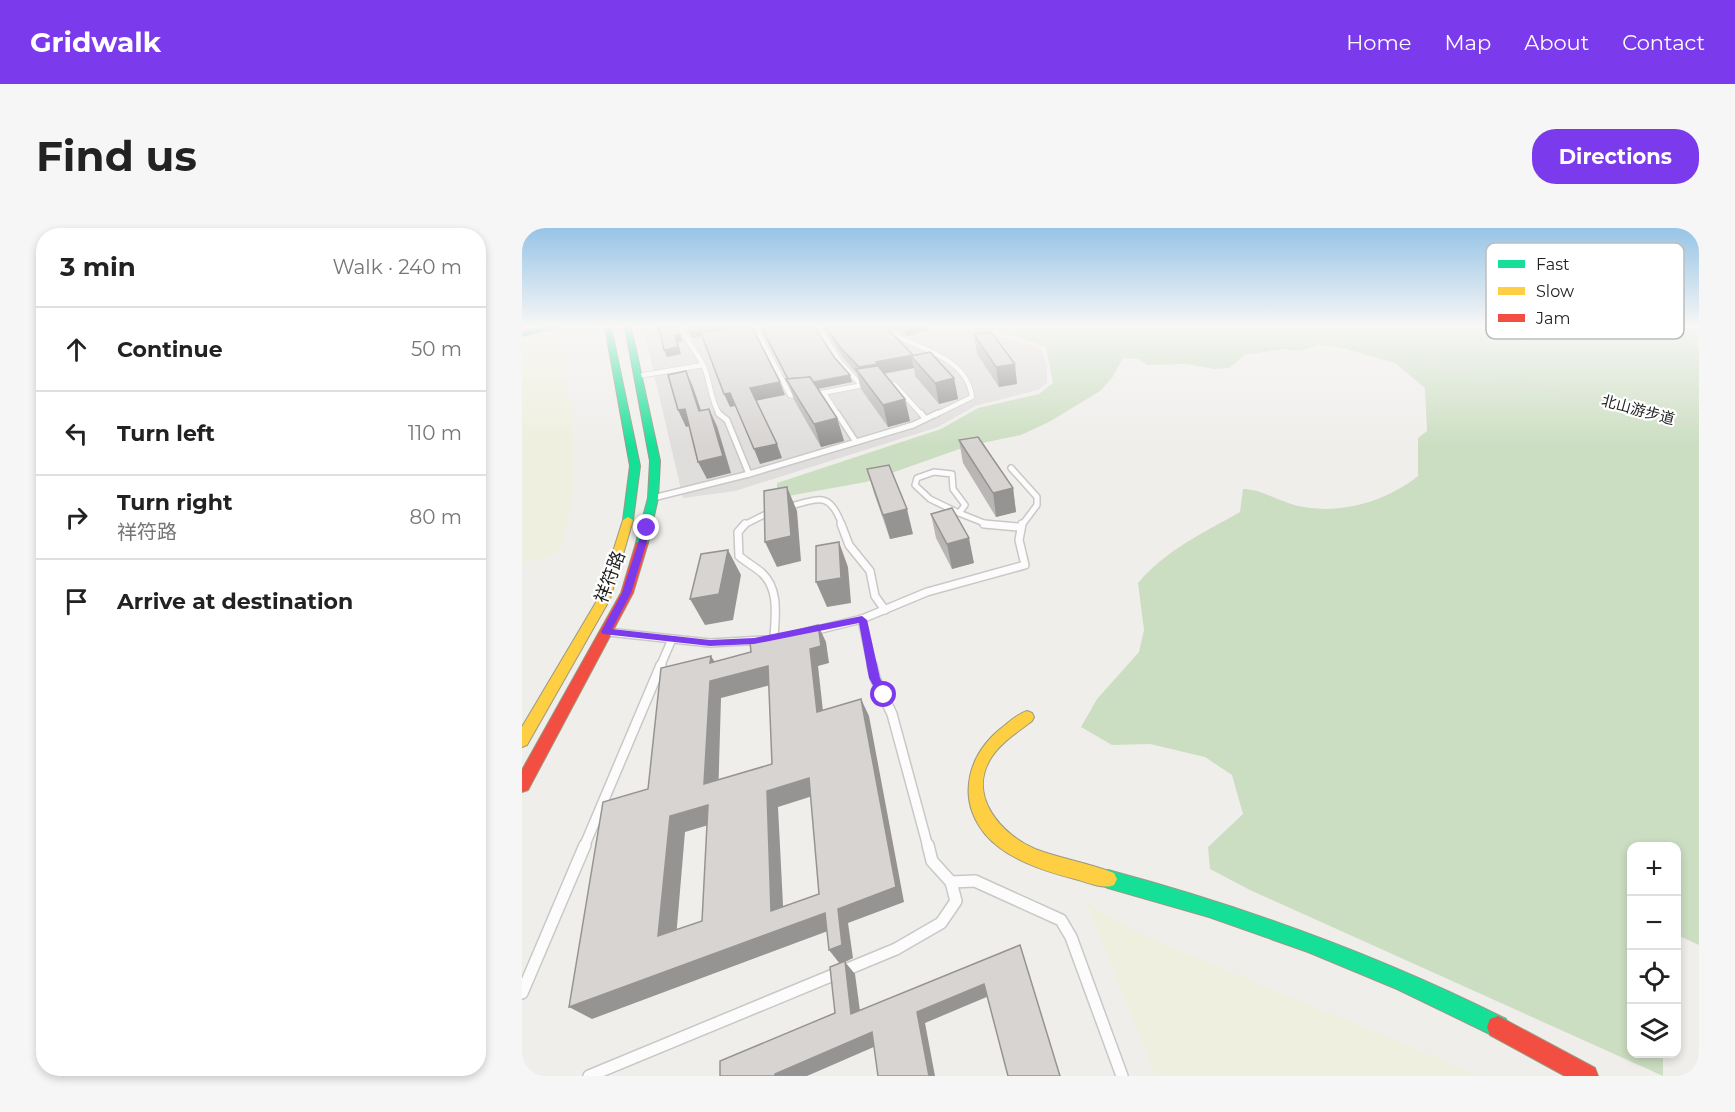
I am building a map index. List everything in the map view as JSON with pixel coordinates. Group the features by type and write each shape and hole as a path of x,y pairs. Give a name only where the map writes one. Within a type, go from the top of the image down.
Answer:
{"main road":[{"name":"祥符路","path":"522,741 604,599 627,531 635,466 616,367"},
{"name":"祥符路","path":"522,785 627,593 647,528 653,498 655,461 636,367"},
{"path":"1027,717 991,744 980,756 974,778 977,806 989,828 1018,849 1058,864 1242,916 1451,1003 1587,1076"}],"lane":[{"path":"638,376 694,367"},
{"path":"703,367 717,413 727,420 749,474"},
{"path":"775,367 790,395 802,397 870,383"},
{"path":"844,367 861,385"},
{"path":"653,498 749,474 913,425 972,397 971,386 958,367"},
{"path":"880,381 895,385 925,418"},
{"path":"824,393 856,442"},
{"path":"803,633 862,620 927,592 1025,565 1017,536 1018,527 1037,506 1036,497 1011,468"},
{"path":"959,513 965,505 963,499 953,489 952,474 936,472 917,478 915,485 923,496 935,504 959,513 976,523 1002,528 1018,527"},
{"path":"774,638 775,601 771,585 763,574 739,556 738,532 747,522 756,517 800,503 818,500 829,501 835,506 849,545 870,571 875,596 885,610"},
{"path":"589,1076 896,949 941,923 956,901 951,882 932,861 892,714 874,678 862,620"},
{"path":"606,632 710,643 784,636"},
{"path":"522,993 672,639"},
{"path":"951,882 975,881 1061,920 1071,937 1122,1076"}],"path":[{"name":"北山游步道","path":"1439,367 1612,402 1699,426"}],"shaded area":[{"path":"652,367 1047,367 1047,383 1038,390 975,406 938,427 735,491 683,498"}],"green space":[{"path":"522,367 564,367 563,375 573,411 573,493 563,544 559,550 548,557 522,563"},
{"path":"1050,367 1118,367 1112,378 1100,391 1049,422 1021,435 968,446 866,482 777,498 777,483 941,429 978,408 1039,394 1053,383"},
{"path":"1201,367 1231,367 1215,369"},
{"path":"1399,367 1699,367 1699,945 1681,937 1681,842 1627,842 1627,1058 1663,1058 1663,1076 1250,890 1210,869 1208,847 1243,814 1232,775 1205,757 1150,744 1112,745 1081,727 1097,699 1139,652 1144,630 1138,583 1173,552 1240,512 1243,489 1261,492 1307,508 1341,508 1374,500 1390,494 1418,476 1418,438 1427,431 1425,388"},
{"path":"1086,902 1137,933 1481,1076 1156,1076"}],"building":[{"path":"714,367 772,367 780,382 750,388 777,444 754,449 730,393 724,394"},
{"path":"782,367 843,367 850,375 813,382 810,377 788,379"},
{"path":"878,367 905,399 883,405 856,369"},
{"path":"920,367 943,367 954,378 935,383"},
{"path":"686,371 699,411 709,409 723,456 698,462 685,409 678,410 668,375"},
{"path":"810,377 837,418 814,424 786,379"},
{"path":"978,437 1013,488 993,493 959,440"},
{"path":"889,465 907,509 883,515 867,469"},
{"path":"787,487 791,536 765,542 764,491"},
{"path":"952,508 969,538 947,544 931,514"},
{"path":"839,542 841,578 816,582 816,546"},
{"path":"728,550 719,594 690,599 701,554"},
{"path":"818,625 821,646 810,649 817,712 861,699 896,887 838,909 842,945 829,950 825,913 569,1007 603,802 648,789 661,668 711,656 710,663 751,652 750,642","holes":["768,666 772,764 704,784 710,681","809,778 819,894 771,911 767,791","708,805 702,921 658,936 670,816"]},
{"path":"1020,945 1060,1076 1008,1076 984,984 917,1012 929,1076 878,1076 872,1032 775,1074 775,1076 720,1076 720,1061 835,1013 830,967 845,961 851,1014"}],"traffic: fast":[{"path":"616,367 635,466 628,520"},
{"path":"636,367 655,461 653,498 642,543"},
{"path":"1108,879 1209,908 1308,942 1404,981 1498,1027"}],"traffic: slow":[{"path":"522,741 604,599 628,520"},
{"path":"1027,717 998,739 984,756 976,778 976,792 981,812 991,829 1026,853 1068,869 1108,879"}],"traffic: jam":[{"path":"522,785 627,593 642,543"},
{"path":"1498,1027 1587,1076"}],"route":[{"path":"647,528 627,593 606,632 710,643 754,641 862,620 874,678 884,695"}]}
